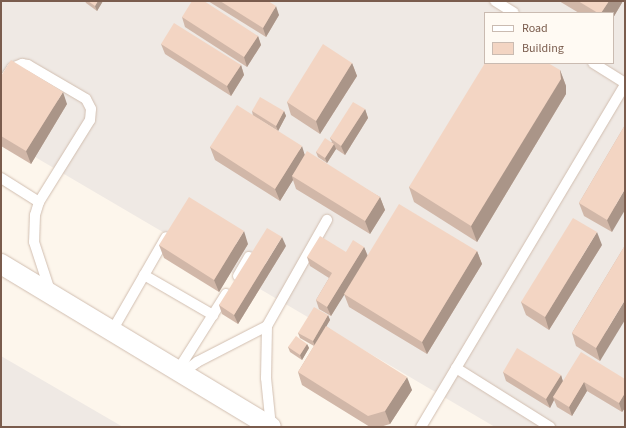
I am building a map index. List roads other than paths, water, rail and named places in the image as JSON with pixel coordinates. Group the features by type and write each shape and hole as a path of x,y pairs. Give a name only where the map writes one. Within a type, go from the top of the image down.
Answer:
{"street":[{"path":"1,264 271,427"}],"lane":[{"path":"495,1 512,12"},
{"path":"2,80 12,68 22,64 28,65 86,99 91,109 90,120 39,202 34,229 34,242 50,293"},
{"path":"421,427 625,84 595,64"},
{"path":"1,178 39,202"},
{"path":"271,427 266,378 267,326 327,220"},
{"path":"112,331 172,228"},
{"path":"180,371 249,257"},
{"path":"144,275 214,315"},
{"path":"180,371 267,326"},
{"path":"456,368 550,427"}]}
